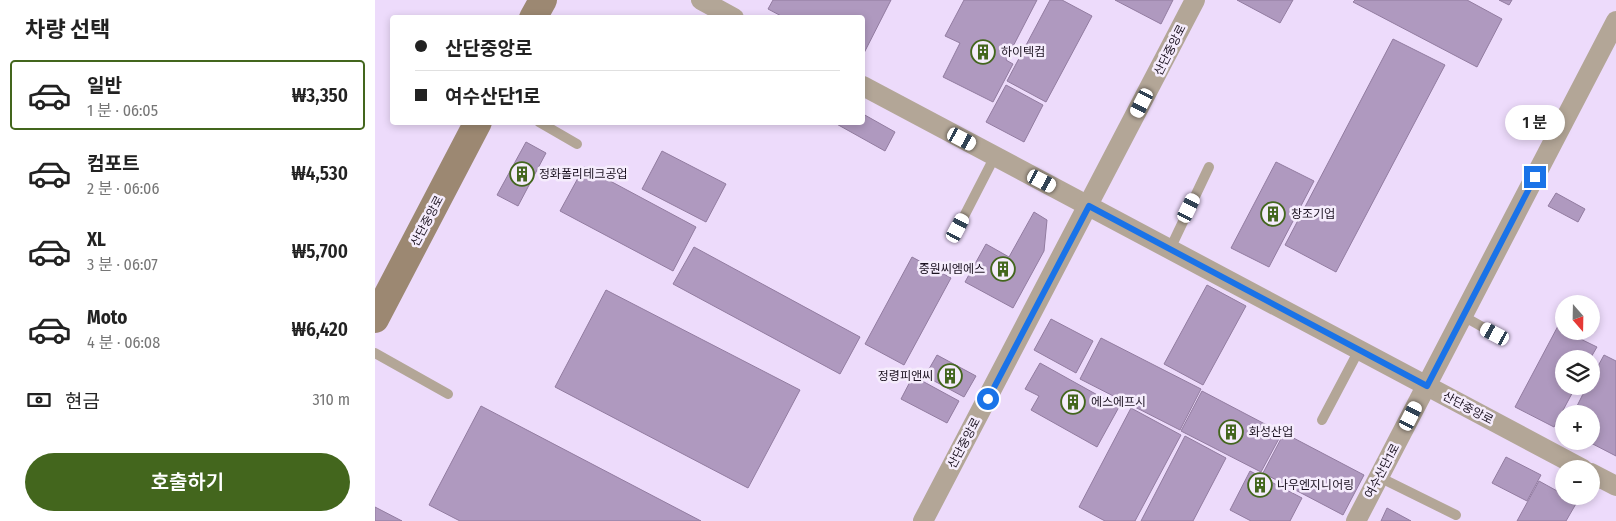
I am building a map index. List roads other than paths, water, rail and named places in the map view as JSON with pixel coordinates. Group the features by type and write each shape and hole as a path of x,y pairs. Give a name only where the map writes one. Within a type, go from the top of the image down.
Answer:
{"street":[{"path":"535,15 543,0"},
{"path":"701,0 728,15"},
{"name":"산단중앙로","path":"923,521 1195,0"},
{"name":"여수산단1로","path":"1356,521 1616,21"},
{"name":"산단중앙로","path":"865,87 1566,460"},
{"name":"산단중앙로","path":"375,319 476,125"},
{"path":"1600,478 1616,486"}],"lane":[{"path":"544,125 577,144"},
{"path":"958,228 995,156"},
{"path":"1170,249 1209,167"},
{"path":"1463,316 1495,334"},
{"path":"1322,420 1359,350"},
{"path":"375,353 448,394"},
{"path":"1379,477 1456,516"}],"place":[{"name":"하이텍컴","path":"983,52"},
{"name":"정화폴리테크공업","path":"522,174"},
{"name":"창조기업","path":"1273,214"},
{"name":"중원씨엠에스","path":"1003,269"},
{"name":"정령피앤씨","path":"950,376"},
{"name":"에스에프시","path":"1073,402"},
{"name":"화성산업","path":"1231,432"},
{"name":"나우엔지니어링","path":"1260,485"}]}
